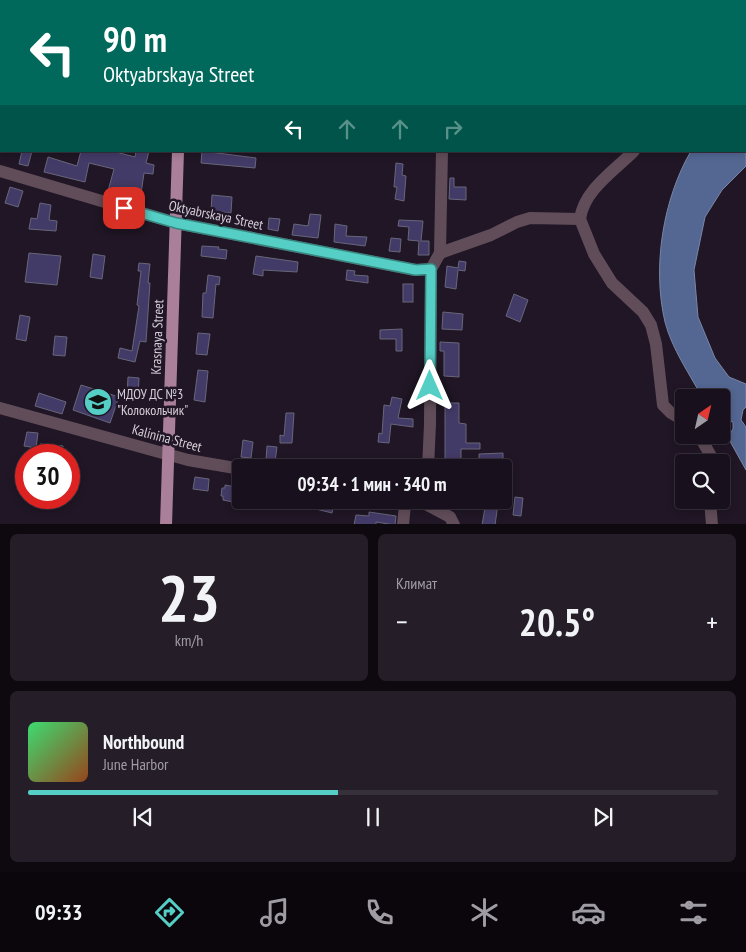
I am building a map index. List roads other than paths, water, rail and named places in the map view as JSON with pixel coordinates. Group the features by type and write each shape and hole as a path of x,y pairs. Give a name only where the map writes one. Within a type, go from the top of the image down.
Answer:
{"main road":[{"name":"Krasnaya Street","path":"166,524 178,152"}],"street":[{"path":"428,459 431,269 440,253 442,152"},
{"path":"633,152 597,185 582,207 580,219 594,254 612,283 643,312 651,325 656,344 663,405 675,415"},
{"name":"Oktyabrskaya Street","path":"0,171 176,223 416,270 431,269"},
{"path":"440,253 491,235 516,222 530,218 580,219"},
{"name":"Kalinina Street","path":"0,408 188,460 232,467"},
{"path":"403,524 410,509"},
{"path":"433,509 446,514 454,524"},
{"path":"711,509 712,524"}],"water":[{"path":"690,152 746,152 746,166 722,190 705,217 694,270 698,317 715,358 729,377 746,384 746,407 743,410 741,420 746,427 746,470 730,439 733,422 730,421 730,389 697,389 681,361 665,322 661,301 660,256 667,212 673,190"}],"place":[{"name":"МДОУ ДС №3 \"Колокольчик\"","path":"98,402"}]}
